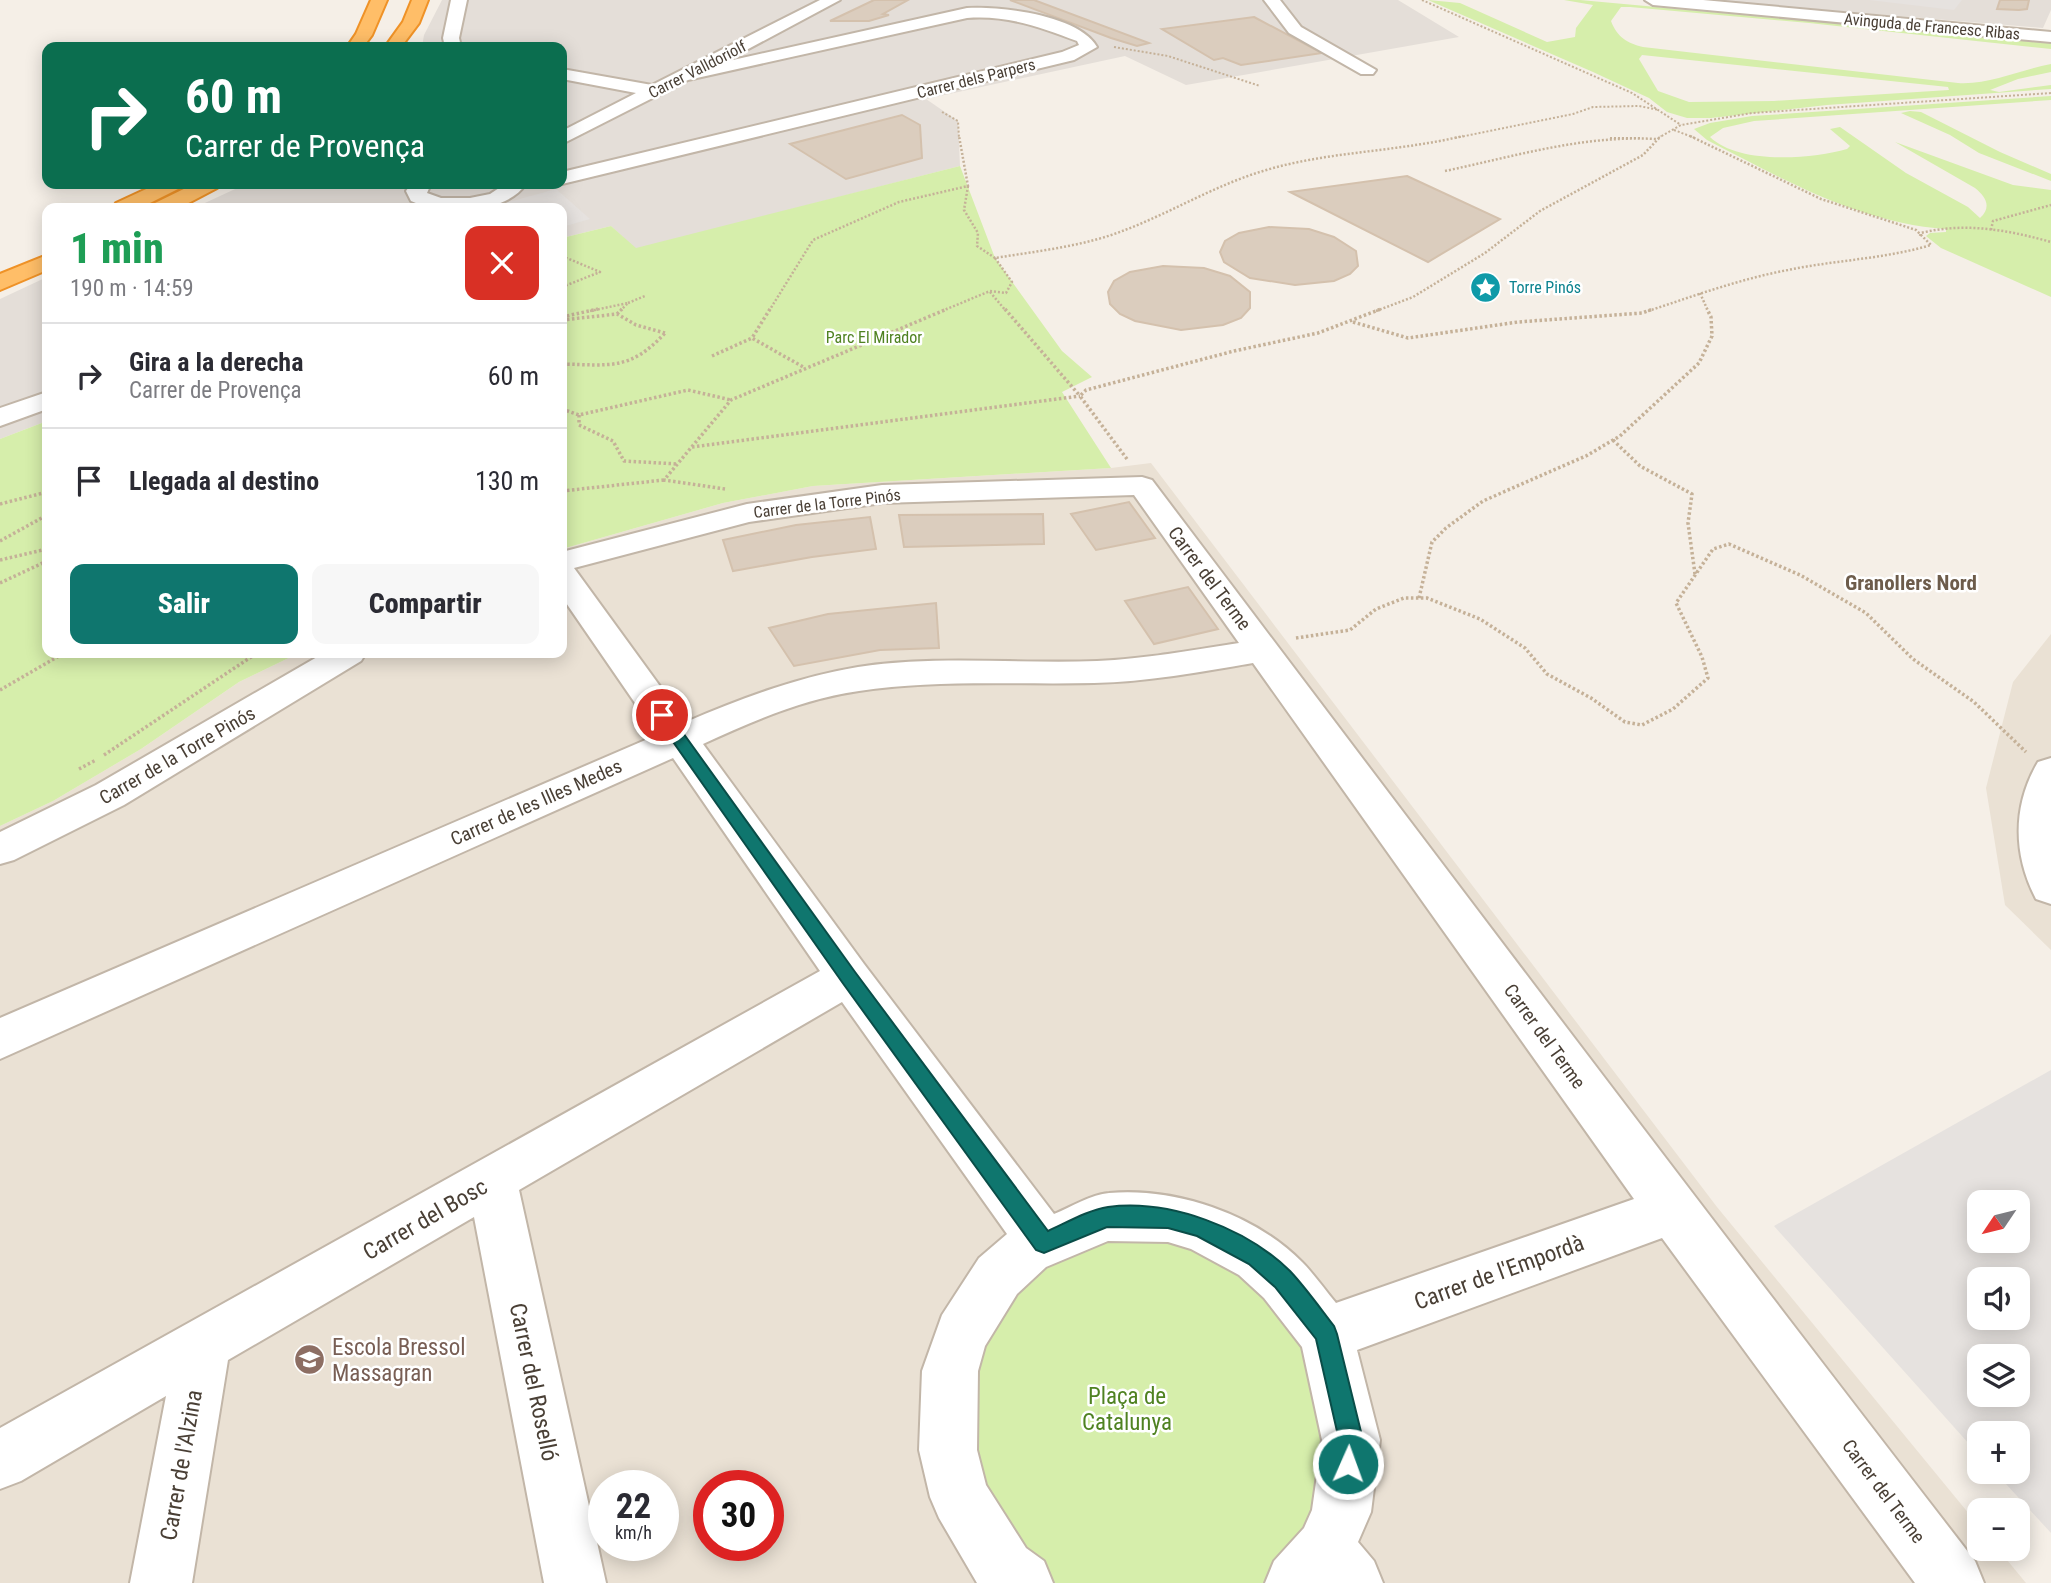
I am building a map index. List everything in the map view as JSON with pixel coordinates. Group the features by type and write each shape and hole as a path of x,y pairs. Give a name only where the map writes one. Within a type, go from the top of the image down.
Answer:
{"highway":[{"path":"360,0 360,41"},
{"path":"360,41 379,0"},
{"path":"392,42 402,0"},
{"path":"396,42 411,23 420,0"},
{"path":"134,203 163,189"},
{"path":"173,203 200,189"},
{"path":"0,264 42,246"},
{"path":"0,283 42,264"}],"street":[{"path":"452,42 460,0"},
{"path":"1272,0 1301,34 1367,70"},
{"name":"Avinguda de Francesc Ribas","path":"1653,0 2051,37"},
{"path":"1765,0 1843,3 2040,21"},
{"path":"788,2 827,3"},
{"name":"Carrer Valldoriolf","path":"567,135 827,3"},
{"path":"684,76 990,11 1024,15 1084,38 1089,47"},
{"path":"746,44 761,51 794,51"},
{"name":"Carrer dels Parpers","path":"567,177 1068,56 1089,47"},
{"path":"567,75 655,91"},
{"path":"477,203 509,189"},
{"path":"420,198 453,203"},
{"path":"0,418 42,402"},
{"name":"Carrer de la Torre Pinós","path":"567,561 747,513 882,494 1142,486"},
{"name":"Carrer del Terme","path":"1142,486 1672,1210 1953,1583"},
{"path":"567,581 848,977 1044,1242"},
{"name":"Carrer de les Illes Medes","path":"0,1039 767,701 858,679 937,673 1097,672 1165,666 1260,645"},
{"name":"Carrer de la Torre Pinós","path":"0,849 110,795 341,658"},
{"path":"2050,774 2036,828 2046,880 2051,888"},
{"name":"Carrer del Bosc","path":"0,1460 848,977"},
{"name":"Carrer del Roselló","path":"492,1181 575,1583"},
{"name":"Carrer de l'Empordà","path":"1326,1334 1672,1210"},
{"path":"1007,1579 960,1497 948,1450 950,1371 961,1334 998,1276 1028,1249 1107,1217 1168,1218 1201,1227 1257,1257 1283,1280 1326,1334 1351,1440 1341,1512 1324,1572"},
{"name":"Carrer de l'Alzina","path":"161,1583 202,1346"}],"path":[{"path":"1422,0 1632,93 1681,125"},
{"path":"1089,47 1129,47 1260,86"},
{"path":"692,447 1080,396 1086,390 1234,351 1318,333 1413,297 1443,280 1540,211 1643,155 1657,139 1681,125 1752,113 2051,93"},
{"path":"995,258 1064,246 1123,231 1261,171 1317,157 1422,146 1519,123 1573,114 1593,107 1639,106 1659,110"},
{"path":"664,480 731,400 990,291 1006,293 1012,282 995,258 977,246 978,233 964,210 968,186 959,147 958,121 938,110"},
{"path":"1353,321 1408,338 1518,322 1642,313 1747,278 1790,269 1898,255 1931,245 1916,230 1821,199 1724,151 1673,130"},
{"path":"1444,171 1579,139 1621,135 1657,139"},
{"path":"712,356 752,338 813,240 899,202 968,186"},
{"path":"1990,230 1993,222 2018,212 2051,205"},
{"path":"1920,236 1926,231 1940,229 1990,230 2051,242"},
{"path":"567,258 600,272 567,285"},
{"path":"990,291 1080,396 1133,466 1142,486"},
{"path":"1419,598 1432,541 1446,528 1483,501 1586,456 1613,440 1699,363 1712,336 1711,317 1700,293"},
{"path":"567,318 628,303 645,296"},
{"path":"617,314 628,303"},
{"path":"567,319 617,314 636,325 665,333 655,342 653,348 624,365 567,364"},
{"path":"752,338 806,369"},
{"path":"567,410 579,415 688,390 731,400"},
{"path":"579,415 579,425 613,441 624,461 678,464"},
{"path":"1613,440 1640,466 1692,494 1688,523 1695,575"},
{"path":"567,490 664,480 729,489"},
{"path":"0,504 42,493"},
{"path":"0,541 42,519"},
{"path":"1260,645 1350,630 1376,609 1404,598 1419,598 1480,619 1525,648 1547,674 1591,698 1625,722 1642,725 1673,709 1708,678 1702,657 1676,603 1713,549 1729,544 1811,582 1866,613 1913,659 1984,711 2050,774"},
{"path":"0,561 42,550"},
{"path":"0,583 42,563"},
{"path":"0,690 55,658"},
{"path":"70,774 105,755 250,658"}],"shaded area":[{"path":"442,0 1398,0 1459,37 1186,85 1125,56 926,99 958,121 960,166 636,249 611,226 567,237 567,203 205,203 235,189 567,189 567,42 423,42"},
{"path":"1706,0 2051,0 2051,10 2043,28"},
{"path":"1869,0 1962,0 1954,10"},
{"path":"556,189 590,219 567,226 567,203 505,203"},
{"path":"42,279 42,423 0,439 0,299"},
{"path":"1151,463 1717,1207 1967,1511 1967,1561 2008,1561 2026,1583 0,1583 0,826 53,801 141,749 239,682 289,658 567,658 567,548 723,503 813,486 1111,468"},
{"path":"2051,634 2051,950 2005,905 1986,788 2013,682"},
{"path":"2051,1070 2051,1533 2030,1510 2030,1498 2019,1498 2006,1484 2030,1484 2030,1421 1967,1421 1967,1442 1774,1226"}],"green space":[{"path":"1428,0 1460,3 1547,42 1575,37 1576,28 1593,5 1564,0 1580,0 2051,43 2051,49 1809,23 1621,7 1611,21 1613,27 1623,39 1643,47 1958,83 1993,79 2051,64 2051,72 2018,79 1990,90 1999,92 2051,85 2051,89 1687,118 1667,112 1649,98","holes":["1642,55 1948,87 1949,90 1774,101 1689,102 1658,91 1639,59"]},
{"path":"2051,96 2051,100 1754,121 1723,128 1710,137 1739,152 1757,156 1795,157 1847,149 1850,146 1830,129 1840,127 1906,173 1968,207 1980,218 1987,206 1979,191 1895,142 2013,185 2051,190 2051,297 1941,248 1926,236 1930,233 1946,232 1946,229 1883,218 1822,197 1707,140 1694,129 1710,123 1752,116"},
{"path":"1921,112 2051,174 2051,181 1979,153 1950,135 1901,113"},
{"name":"Parc El Mirador","path":"960,166 995,258 1062,351 1092,377 1062,392 1111,468 813,486 723,503 567,548 567,237 611,226 636,248"},
{"path":"42,423 42,658 289,658 239,682 141,749 53,801 0,826 0,439"},
{"name":"Plaça de Catalunya","path":"1086,1236 1181,1242 1239,1271 1265,1294 1313,1364 1332,1462 1286,1583 1001,1583 942,1467 1009,1273"}],"building":[{"path":"874,0 908,0 883,14 889,15 869,21 830,21"},
{"path":"1010,0 1034,0 1149,43 1137,46 1111,38"},
{"path":"2000,0 2029,0 2027,9 2019,10 1997,9"},
{"path":"1254,17 1322,53 1241,65 1223,58 1214,60 1162,29"},
{"path":"902,115 920,125 922,158 846,179 790,144"},
{"path":"1407,176 1500,219 1428,262 1290,192"},
{"path":"1269,227 1309,229 1334,237 1356,251 1358,266 1350,274 1334,281 1295,285 1250,278 1224,262 1220,252 1225,241 1239,233"},
{"path":"1163,266 1204,268 1230,276 1250,292 1250,308 1241,318 1223,325 1181,330 1135,321 1120,314 1110,304 1108,292 1114,281 1130,272"},
{"path":"1129,502 1155,538 1096,550 1071,514"},
{"path":"1043,514 1044,544 904,547 899,515"},
{"path":"870,517 876,549 733,571 723,540 796,525"},
{"path":"1188,587 1218,629 1154,644 1125,601"},
{"path":"936,603 939,648 880,650 794,666 769,628 828,614"}],"place":[{"name":"Torre Pinós","path":"1486,287"},
{"name":"Escola Bressol Massagran","path":"309,1360"}],"district":[{"name":"Granollers Nord","path":"1911,583"}],"route":[{"path":"662,715 848,977 1044,1242 1107,1217 1168,1218 1201,1227 1257,1257 1283,1280 1326,1334 1351,1440 1348,1464"}]}
